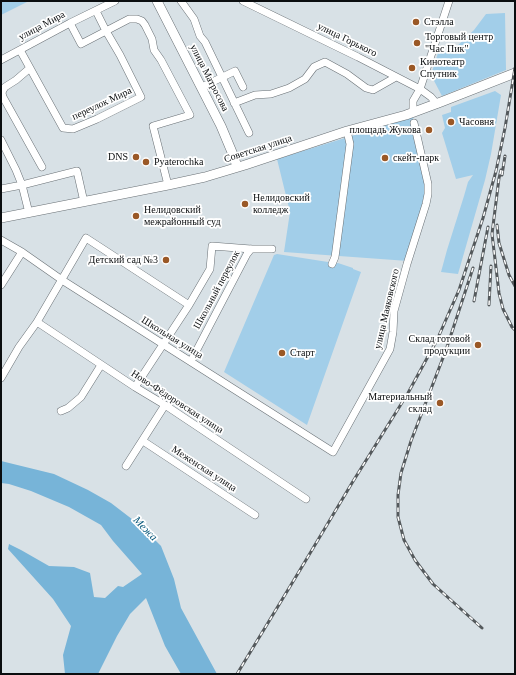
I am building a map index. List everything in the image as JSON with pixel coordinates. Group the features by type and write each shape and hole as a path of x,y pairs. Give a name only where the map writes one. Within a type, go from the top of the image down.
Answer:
{"main road":[{"name":"улица Матросова","path":"157,1 221,126 237,167"},
{"name":"Советская улица","path":"1,218 206,176 437,104 515,73"}],"street":[{"name":"улица Мира","path":"1,60 115,1"},
{"path":"181,1 194,19 200,36 205,42 234,104 250,133"},
{"name":"улица Горького","path":"243,1 396,76 420,89 431,97 437,104"},
{"path":"413,112 413,101 420,89 449,1"},
{"name":"переулок Мира","path":"20,50 63,128 73,129 141,97 96,11"},
{"path":"70,23 81,44 128,19 134,18 142,21 152,39 154,50 161,60 190,115 154,126 168,185"},
{"path":"234,104 255,95 271,94 288,88 305,79 314,67 325,62 347,74 366,88 373,90 396,76"},
{"path":"30,68 6,87 2,93 42,167"},
{"path":"202,87 235,70 242,87"},
{"name":"улица Маяковского","path":"333,452 390,349 393,332 394,311 426,204 428,184 414,123"},
{"path":"332,264 336,250 350,144 347,131"},
{"path":"1,140 22,185 28,213"},
{"path":"1,189 77,171 84,202"},
{"name":"Школьный переулок","path":"62,280 86,238 189,305"},
{"name":"Школьная улица","path":"1,240 333,452"},
{"name":"Школьный переулок","path":"135,387 189,305 210,269 212,246 251,250"},
{"path":"251,250 272,249"},
{"name":"Школьный переулок","path":"191,361 247,254 251,250"},
{"path":"1,285 22,252"},
{"path":"1,378 62,280"},
{"name":"Ново-Фёдоровская улица","path":"37,322 306,500"},
{"path":"61,412 81,397 102,365"},
{"path":"126,466 143,441 164,405"},
{"name":"Меженская улица","path":"143,441 255,515"}],"shaded area":[{"path":"1,1 29,1 1,15"},
{"path":"505,13 506,70 442,96 431,75 438,53 454,49 474,30 486,14"},
{"path":"495,91 501,95 491,154 458,274 441,272 468,182 473,175 456,179 442,133 445,128 442,115 451,112 451,107"},
{"path":"413,117 426,188 408,261 284,252 290,212 277,159"},
{"name":"Старт","path":"277,254 335,264 338,263 361,272 307,425 224,372 274,255"},
{"path":"1,461 54,474 111,503 141,526 161,546 174,579 181,608 217,674 181,674 165,646 146,598 130,614 98,674 65,674 63,655 71,626 53,599 8,549 9,544 49,566 74,567 90,573 94,597 105,598 118,586 123,587 142,574 101,525 69,507 31,491 1,483"}],"railway":[{"path":"237,674 408,393 437,340 459,290 483,218 496,171 515,68"},
{"path":"502,175 505,156"},
{"path":"501,170 492,234 499,293 503,309 515,330"},
{"path":"497,225 499,243 509,275 515,286"},
{"path":"474,301 488,227"},
{"path":"489,305 491,266"},
{"path":"473,268 446,350 411,441 401,473 398,495 398,517 404,540 415,560 433,584 482,628"}],"place":[{"name":"Стэлла","path":"416,22"},
{"name":"Торговый центр \"Час Пик\"","path":"417,43"},
{"name":"Кинотеатр Спутник","path":"412,68"},
{"name":"Часовня","path":"451,122"},
{"name":"площадь Жукова","path":"429,130"},
{"name":"DNS","path":"136,157"},
{"name":"скейт-парк","path":"385,158"},
{"name":"Pyaterochka","path":"146,162"},
{"name":"Нелидовский колледж","path":"245,204"},
{"name":"Нелидовский межрайонный суд","path":"136,216"},
{"name":"Детский сад №3","path":"166,260"},
{"name":"Склад готовой продукции","path":"478,345"},
{"name":"Старт","path":"282,353"},
{"name":"Материальный склад","path":"440,403"}],"water label":[{"name":"Межа","path":"145,529"}]}
